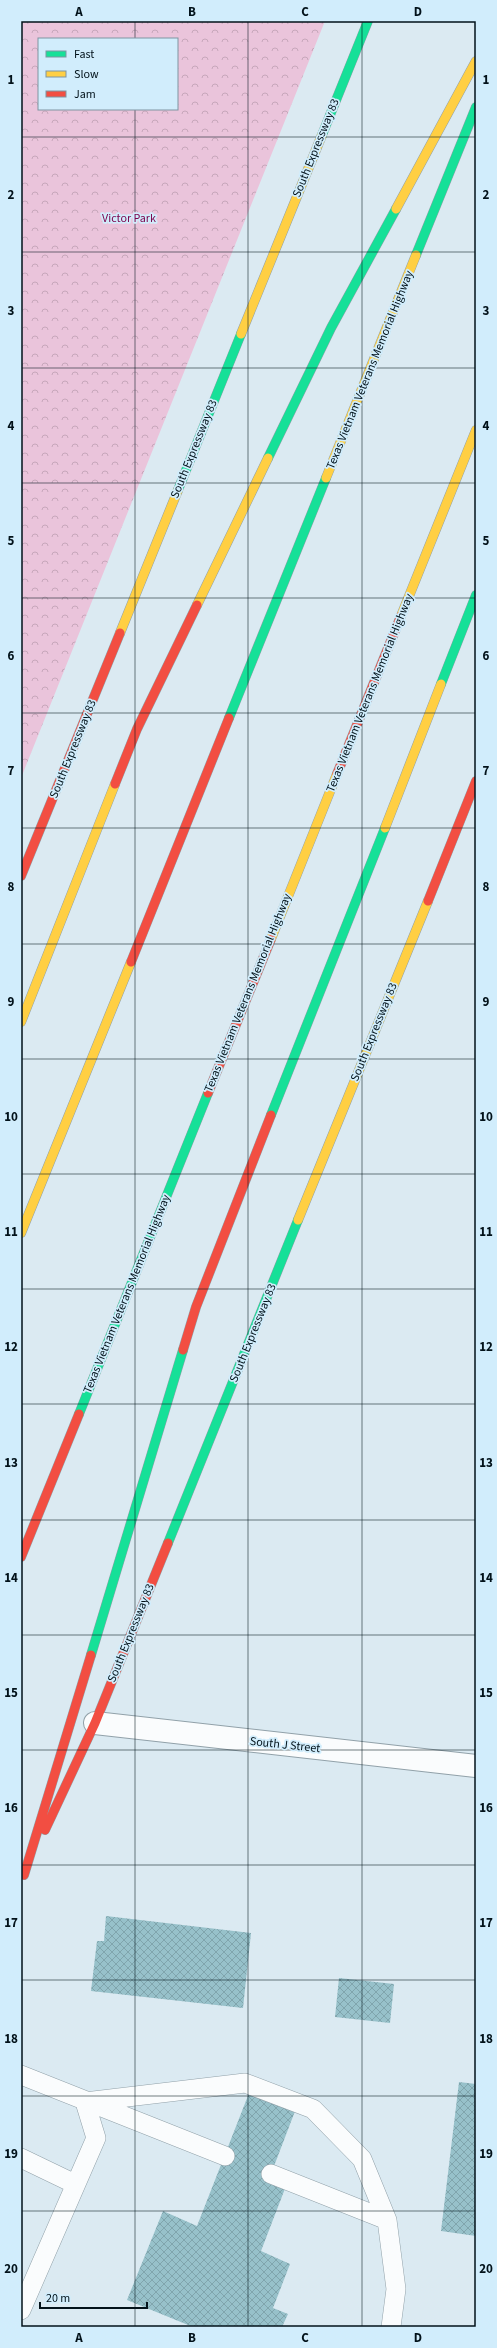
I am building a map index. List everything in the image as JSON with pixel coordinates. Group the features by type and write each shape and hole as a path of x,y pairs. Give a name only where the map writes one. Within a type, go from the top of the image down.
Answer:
{"main road":[{"name":"South Expressway 83","path":"21,876 368,21"},
{"path":"21,1022 137,729 331,328 476,61"},
{"name":"Texas Vietnam Veterans Memorial Highway","path":"21,1233 476,107"},
{"name":"Texas Vietnam Veterans Memorial Highway","path":"21,1557 476,430"},
{"path":"22,1878 196,1307 476,595"},
{"name":"South Expressway 83","path":"22,1878 95,1723 476,782"}],"street":[{"name":"South J Street","path":"95,1723 476,1766"}],"lane":[{"path":"21,2075 85,2102 224,2156"},
{"path":"85,2102 245,2083 313,2109 362,2159 387,2220 396,2289 390,2327"},
{"path":"21,2310 96,2138 85,2102"},
{"path":"21,2158 75,2184"},
{"path":"271,2174 387,2220"}],"green space":[{"name":"Victor Park","path":"21,21 325,21 21,778"}],"building":[{"path":"106,1916 251,1933 243,2008 91,1991 97,1941 104,1941"},
{"path":"339,1978 394,1984 390,2023 335,2017"},
{"path":"459,2082 476,2084 476,2236 441,2231"},
{"path":"251,2088 297,2106 271,2174 286,2186 261,2251 290,2264 273,2308 288,2314 282,2327 193,2327 127,2300 163,2211 197,2226"}],"traffic: fast":[{"path":"322,135 368,21"},
{"path":"416,255 476,107"},
{"path":"268,458 331,328 396,209"},
{"path":"178,490 241,334"},
{"path":"229,718 326,478"},
{"path":"441,684 476,595"},
{"path":"271,1115 385,828"},
{"path":"79,1414 208,1093"},
{"path":"168,1543 298,1220"},
{"path":"91,1655 183,1350"}],"traffic: slow":[{"path":"396,209 476,61"},
{"path":"241,334 322,135"},
{"path":"326,478 416,255"},
{"path":"401,616 476,430"},
{"path":"197,605 268,458"},
{"path":"120,633 178,490"},
{"path":"385,828 441,684"},
{"path":"271,939 337,774"},
{"path":"21,1022 115,784"},
{"path":"298,1220 428,901"},
{"path":"21,1233 131,962"}],"traffic: jam":[{"path":"115,784 137,729 197,605"},
{"path":"337,774 401,616"},
{"path":"21,876 120,633"},
{"path":"131,962 229,718"},
{"path":"428,901 476,781"},
{"path":"208,1093 271,939"},
{"path":"183,1350 196,1307 271,1115"},
{"path":"21,1557 79,1414"},
{"path":"45,1830 95,1723 168,1543"},
{"path":"24,1875 91,1655"}]}
